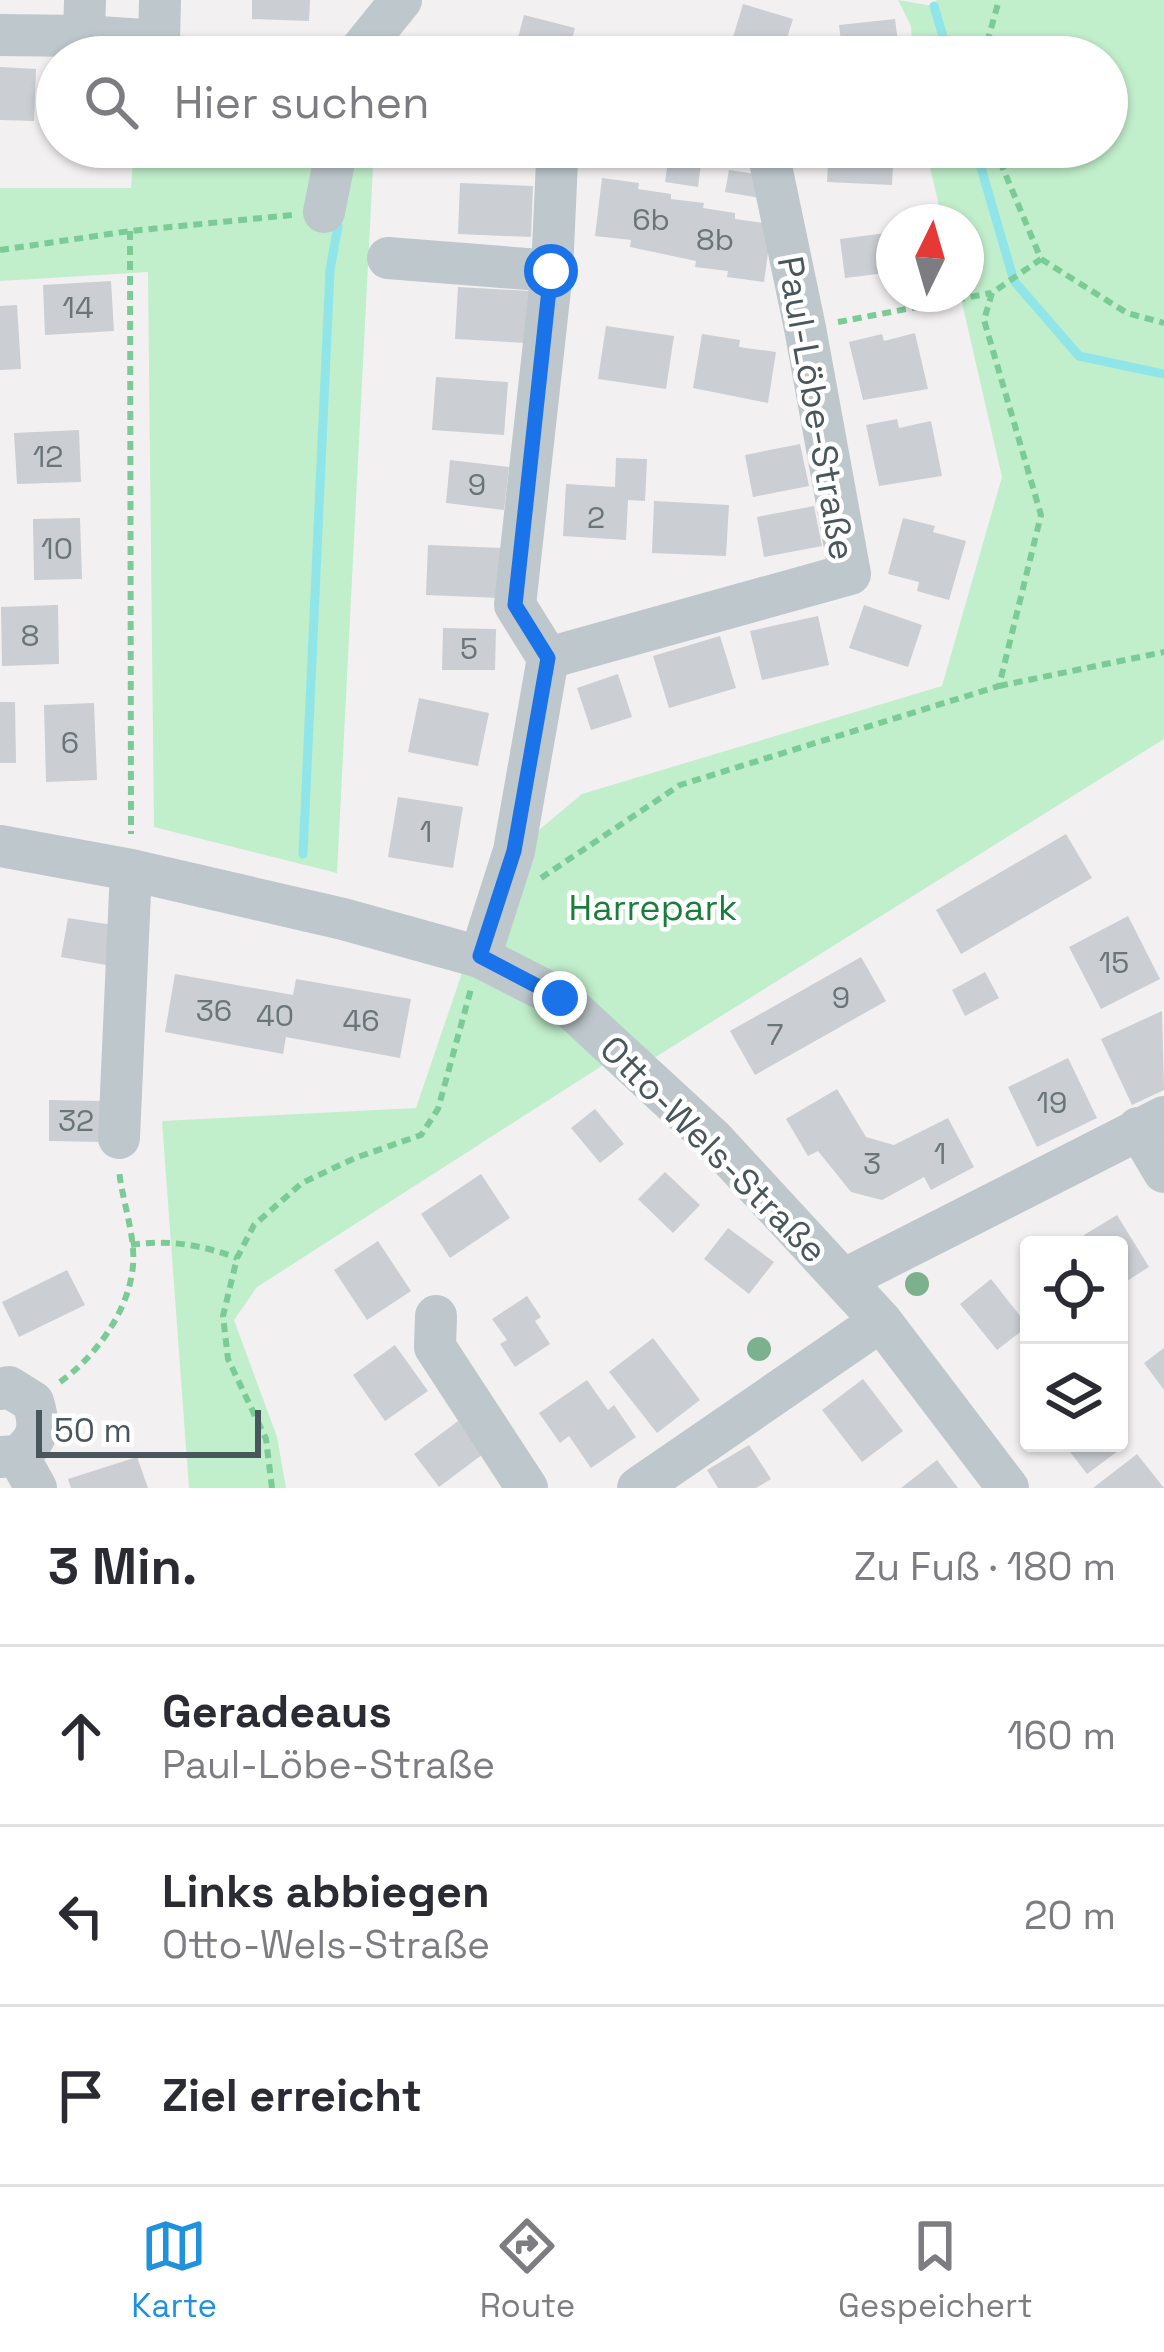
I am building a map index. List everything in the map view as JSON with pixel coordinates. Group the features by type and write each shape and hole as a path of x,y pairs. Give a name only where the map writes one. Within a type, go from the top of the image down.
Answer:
{"street":[{"path":"372,36 401,0"},
{"path":"0,35 84,18 160,20"},
{"path":"324,212 333,168"},
{"path":"480,956 514,851 548,658 515,605 551,271 557,168"},
{"name":"Paul-Löbe-Straße","path":"548,658 850,574 772,168"},
{"path":"388,258 551,271"},
{"name":"Otto-Wels-Straße","path":"0,846 131,870 480,956 560,998 714,1140 881,1322 1008,1488"},
{"path":"119,1138 131,870"},
{"path":"842,1280 1151,1123 1164,1172"},
{"path":"436,1316 435,1347 526,1488"},
{"path":"649,1485 881,1322"},
{"path":"16,1395 40,1424 18,1467"}],"path":[{"path":"989,36 999,0"},
{"path":"160,20 244,36"},
{"path":"1003,168 1041,259 1127,313 1164,323"},
{"path":"0,250 130,231 324,212"},
{"path":"130,231 131,870"},
{"path":"806,328 992,293 1041,259"},
{"path":"992,293 984,320 1041,514 999,686"},
{"path":"498,907 680,785 999,686 1164,652"},
{"path":"272,1488 266,1439 228,1359 223,1316 237,1258 254,1225 302,1183 421,1135 438,1109 480,956"},
{"path":"16,1395 84,1366 120,1308 133,1272 119,1138"},
{"path":"131,1245 204,1246 237,1258"}],"green space":[{"name":"Harrepark","path":"898,0 933,6 937,0 1164,0 1164,739 638,1068 622,1053 257,1287 234,1320 277,1437 286,1488 189,1488 162,1121 416,1108 462,973 514,851 582,794 942,686 1002,477 964,312 984,312 984,204 939,204 930,168 1128,168 1128,36 912,36"},
{"path":"132,168 373,168 337,873 154,827 148,272 0,281 0,188 131,188"}],"building":[{"path":"252,0 310,0 309,21 252,19"},
{"path":"743,4 793,19 788,36 733,36"},
{"path":"524,15 575,28 573,36 518,36"},
{"path":"895,19 897,36 840,36 839,25"},
{"path":"0,67 36,69 34,121 0,120"},
{"path":"667,168 700,168 698,187 665,182"},
{"path":"828,168 893,168 892,185 827,182"},
{"path":"729,170 763,175 760,198 725,192"},
{"path":"602,178 639,183 638,189 671,194 671,199 704,203 703,208 735,213 735,219 772,224 764,282 727,277 728,271 695,267 696,261 630,247 631,240 595,236"},
{"path":"460,183 533,186 531,237 458,234"},
{"path":"876,234 876,274 845,278 840,239"},
{"path":"111,281 114,331 45,335 43,285"},
{"path":"458,287 530,291 527,343 455,339"},
{"path":"17,305 21,369 0,370 0,306"},
{"path":"606,326 674,336 666,389 598,379"},
{"path":"915,333 928,389 863,400 849,342 882,334 884,341"},
{"path":"702,334 740,340 739,347 776,352 768,403 693,388"},
{"path":"436,377 508,382 504,435 432,430"},
{"path":"897,419 899,428 931,421 942,476 879,486 866,425"},
{"path":"79,430 81,482 17,484 14,433"},
{"path":"800,444 809,486 753,497 745,455"},
{"path":"616,458 647,459 645,501 628,500 626,540 563,536 566,484 615,487"},
{"path":"450,460 509,467 504,510 446,503"},
{"path":"654,501 729,505 726,556 652,553"},
{"path":"814,506 822,546 764,557 757,517"},
{"path":"80,518 82,579 34,580 33,519"},
{"path":"903,518 966,541 949,600 917,591 919,582 888,574"},
{"path":"428,545 502,548 500,598 426,595"},
{"path":"58,605 59,664 2,666 1,607"},
{"path":"864,605 922,625 908,667 849,648"},
{"path":"818,616 829,665 762,680 750,631"},
{"path":"443,628 496,629 495,670 442,670"},
{"path":"720,636 736,688 669,708 653,656"},
{"path":"618,674 632,717 591,730 577,688"},
{"path":"419,698 489,713 478,766 408,752"},
{"path":"0,702 15,702 16,763 0,763"},
{"path":"94,703 97,780 46,782 44,705"},
{"path":"398,797 463,807 453,868 388,857"},
{"path":"1066,834 1092,878 961,954 936,910"},
{"path":"1128,916 1160,979 1101,1009 1069,947"},
{"path":"68,918 113,925 106,965 61,957"},
{"path":"861,957 886,1001 755,1075 730,1031"},
{"path":"985,972 999,998 965,1016 952,990"},
{"path":"175,974 293,995 296,979 411,999 400,1058 286,1037 283,1054 165,1032"},
{"path":"1162,1011 1164,1090 1132,1105 1101,1039"},
{"path":"1068,1058 1097,1118 1037,1147 1008,1087"},
{"path":"837,1089 866,1137 894,1145 948,1118 974,1167 931,1190 924,1177 882,1200 851,1192 818,1151 808,1156 786,1119"},
{"path":"49,1100 103,1101 102,1142 49,1141"},
{"path":"595,1109 624,1144 600,1163 571,1128"},
{"path":"665,1172 700,1205 673,1233 638,1199"},
{"path":"481,1174 510,1218 450,1258 421,1214"},
{"path":"1117,1215 1149,1267 1128,1280 1128,1236 1084,1235"},
{"path":"728,1228 774,1262 749,1294 704,1259"},
{"path":"378,1241 411,1291 367,1320 334,1270"},
{"path":"67,1270 85,1305 19,1337 2,1302"},
{"path":"991,1279 1020,1316 1020,1332 997,1350 960,1304"},
{"path":"527,1296 550,1344 515,1367 500,1344 507,1340 492,1319"},
{"path":"653,1338 700,1400 657,1433 609,1372"},
{"path":"395,1345 428,1391 385,1421 353,1375"},
{"path":"1164,1348 1164,1390 1144,1363"},
{"path":"863,1379 903,1431 862,1462 822,1410"},
{"path":"587,1380 608,1410 614,1405 636,1437 591,1468 569,1436 560,1443 539,1413"},
{"path":"458,1421 483,1454 439,1487 414,1454"},
{"path":"749,1445 771,1479 756,1488 718,1488 707,1470"},
{"path":"1070,1452 1117,1452 1087,1474"},
{"path":"1137,1454 1164,1488 1093,1488"},
{"path":"137,1457 148,1488 71,1488 68,1479"},
{"path":"937,1460 958,1488 901,1488"}],"waterway":[{"path":"934,6 943,36"},
{"path":"981,168 1014,281 1079,356 1164,374"},
{"path":"303,854 330,270 338,226"}],"route":[{"path":"551,271 515,605 548,658 514,851 480,956 560,998"}]}
